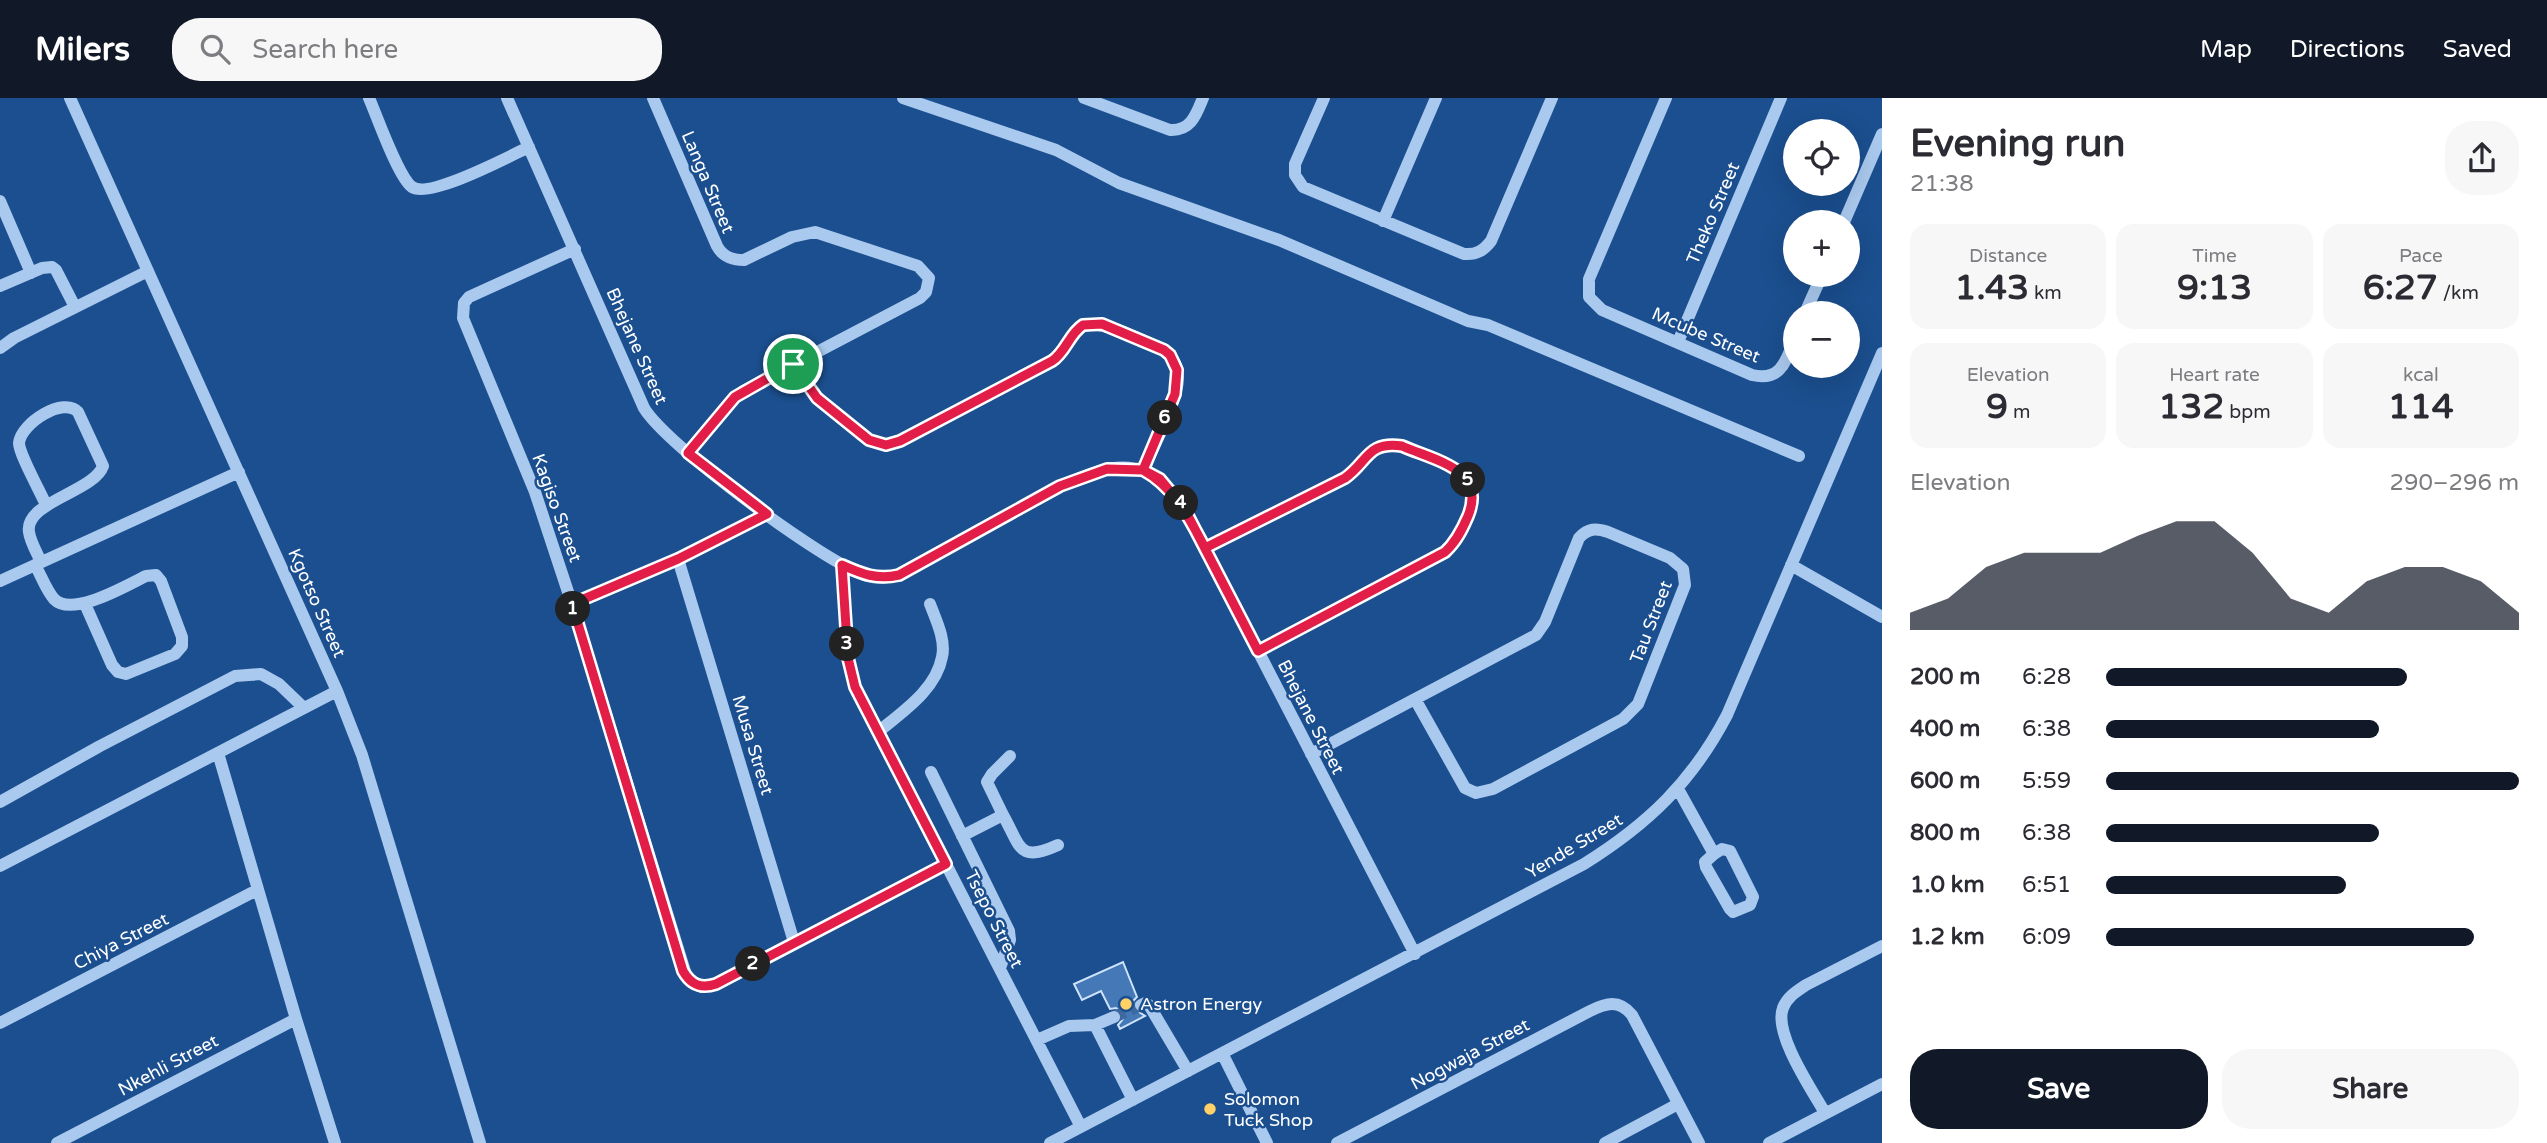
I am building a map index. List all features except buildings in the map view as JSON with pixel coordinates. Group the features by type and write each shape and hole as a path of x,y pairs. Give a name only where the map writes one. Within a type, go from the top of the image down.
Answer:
{"street":[{"name":"Kgotso Street","path":"70,98 337,691 362,755 480,1143"},
{"path":"369,98 400,171 411,186 418,190 439,187 529,148"},
{"name":"Bhejane Street","path":"507,98 643,408 657,425 688,453 767,514 842,565 878,578 899,575 1060,486 1085,475 1107,469 1143,470 1160,479 1184,508 1415,954"},
{"name":"Langa Street","path":"653,98 716,246 725,256 744,260 792,236 815,232 919,266 929,278 926,292 920,298 735,397 688,453"},
{"path":"902,98 1056,150 1118,183 1279,240 1468,321 1488,325 1799,456"},
{"path":"1091,99 1170,130 1186,128 1203,98"},
{"path":"1324,98 1295,164 1294,175 1303,187 1464,254 1480,252 1494,234 1552,98"},
{"path":"1383,220 1436,98"},
{"name":"Mcube Street","path":"1667,98 1589,279 1589,297 1602,310 1752,375 1763,378 1771,376 1783,364"},
{"name":"Theko Street","path":"1678,342 1781,98"},
{"path":"1849,210 1882,134"},
{"path":"0,201 31,272"},
{"name":"Kagiso Street","path":"575,248 479,292 464,303 462,310 466,329 532,485 572,604 683,971 696,985 702,987 716,984 794,942"},
{"path":"0,286 47,267 56,270 75,307"},
{"path":"0,348 148,271"},
{"path":"793,364 817,398 869,440 886,445 900,441 1052,361 1063,352 1072,336 1083,325 1102,324 1164,350 1170,355 1177,370 1175,394 1143,470"},
{"name":"Yende Street","path":"1050,1143 1415,954 1594,857 1633,832 1678,789 1697,766 1727,715 1882,353"},
{"path":"46,505 19,446 21,436 34,420 66,405 74,406 103,466 96,479 46,505 30,522 29,531 38,563 53,598 67,605 85,604 146,576 156,575 161,581 178,626 182,646 175,654 126,674 118,672 112,665 85,604"},
{"path":"1205,548 1345,478 1370,451 1391,444 1402,446 1461,472 1472,486 1473,504 1465,524 1457,539 1445,552 1258,651"},
{"path":"1,579 239,472"},
{"path":"572,604 678,559 767,514"},
{"name":"Tau Street","path":"1311,754 1536,635 1545,622 1577,542 1587,530 1600,529 1608,532 1670,558 1678,562 1683,569 1685,585 1633,711 1623,719 1493,789 1476,793 1465,788 1415,699"},
{"name":"Musa Street","path":"678,559 794,942"},
{"name":"Tsepo Street","path":"842,565 851,675 1081,1127"},
{"path":"1791,565 1882,617"},
{"path":"878,732 925,690 938,672 943,656 942,644 930,604"},
{"path":"0,802 100,746 235,676 261,674 279,684 304,708"},
{"path":"0,866 337,691"},
{"path":"218,753 335,1143"},
{"path":"1010,756 987,782 1003,815 1023,850 1030,855 1058,845"},
{"path":"931,772 1009,932 1010,940 1000,968"},
{"path":"1678,789 1714,854"},
{"path":"962,836 1003,815"},
{"path":"1722,849 1730,851 1753,897 1750,905 1733,912 1730,909 1706,867 1705,862 1714,854 1722,849"},
{"path":"794,942 946,864"},
{"name":"Chiya Street","path":"0,1023 257,890"},
{"path":"1825,1113 1782,1030 1782,1008 1794,992 1882,946"},
{"name":"Nogwaja Street","path":"1337,1143 1590,1010 1613,1003 1621,1005 1632,1015 1678,1104"},
{"path":"1141,1005 1149,1005 1188,1071"},
{"path":"1037,1040 1069,1026 1095,1025 1114,1017"},
{"name":"Nkehli Street","path":"57,1143 296,1018"},
{"path":"1095,1025 1133,1100"},
{"path":"1222,1053 1267,1143"},
{"path":"1769,1143 1882,1084"},
{"path":"1605,1143 1678,1104 1699,1143"}],"tunnel":[{"path":"1114,1017 1141,1005"}],"place":[{"name":"Astron Energy","path":"1126,1004"},
{"name":"Solomon Tuck Shop","path":"1210,1109"}],"route":[{"path":"793,364 735,397 688,453 767,514 678,559 572,604 683,971 691,982 702,987 716,984 946,864 855,687 848,658 842,565 878,578 899,575 1060,486 1085,475 1107,469 1143,470 1160,479 1184,508 1258,651 1445,552 1457,539 1473,504 1472,486 1461,472 1402,446 1391,444 1370,451 1345,478 1205,548 1184,508 1170,489 1160,479 1143,470 1175,394 1178,381 1174,362 1164,350 1102,324 1083,325 1077,329 1063,352 1052,361 900,441 886,445 869,440 817,398 793,364"}]}
